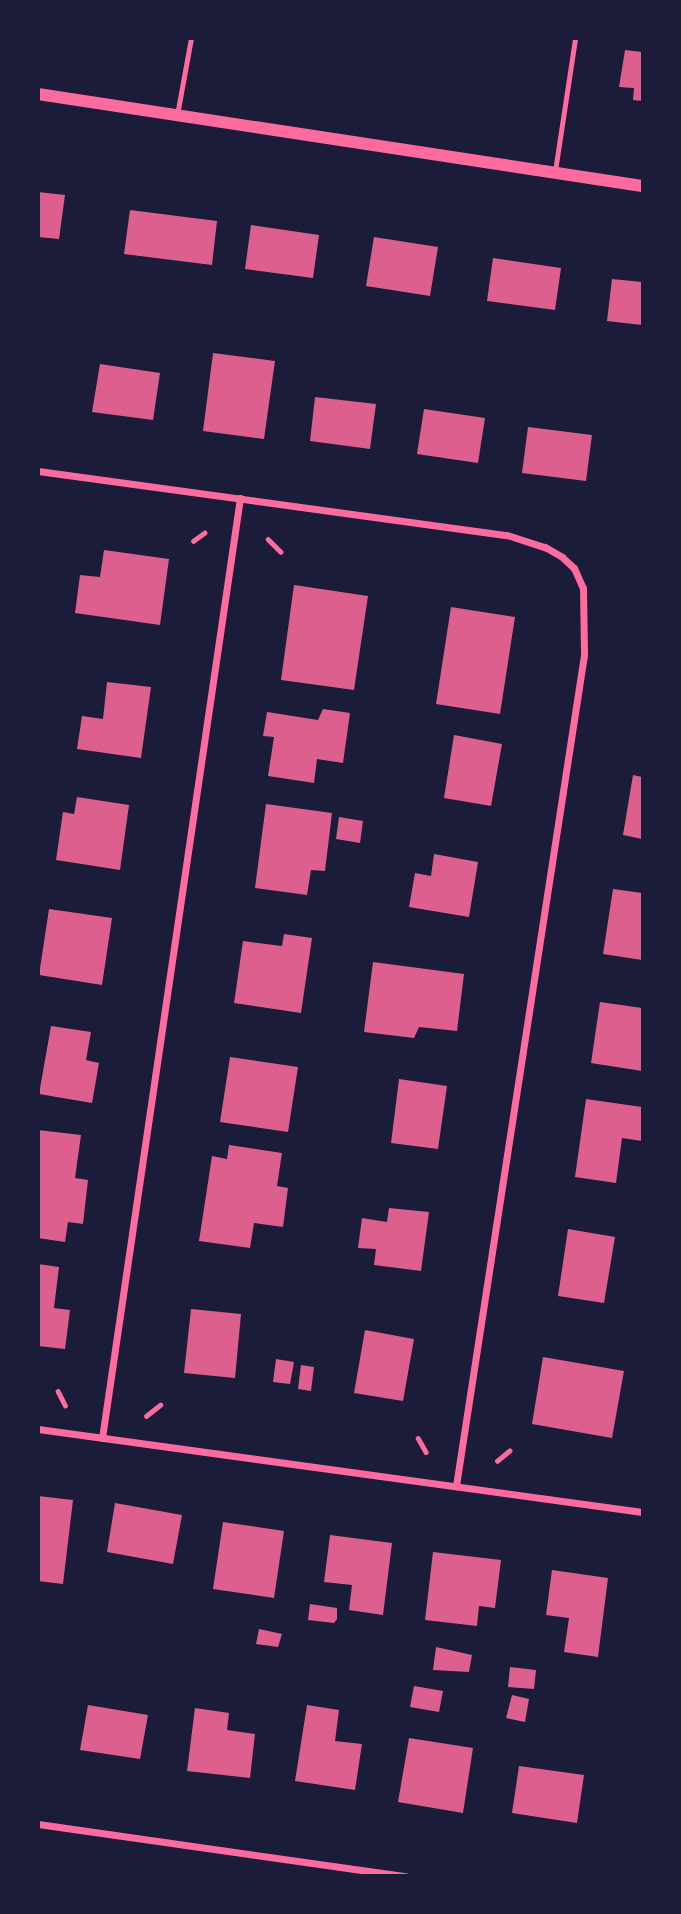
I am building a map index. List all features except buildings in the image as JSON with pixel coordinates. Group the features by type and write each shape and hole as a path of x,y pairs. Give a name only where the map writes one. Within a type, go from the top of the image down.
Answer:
{"street":[{"path":"38,94 642,186"},
{"path":"38,471 507,535 545,547 574,568 586,606 584,655 456,1486"},
{"path":"102,1438 240,498"},
{"path":"38,1429 642,1512"},
{"path":"38,1824 405,1875"}],"lane":[{"path":"177,116 191,38"},
{"path":"555,174 575,38"}],"path":[{"path":"193,541 204,533"},
{"path":"268,539 281,552"},
{"path":"58,1391 65,1405"},
{"path":"146,1416 160,1405"},
{"path":"418,1438 426,1452"},
{"path":"497,1461 509,1451"}]}
